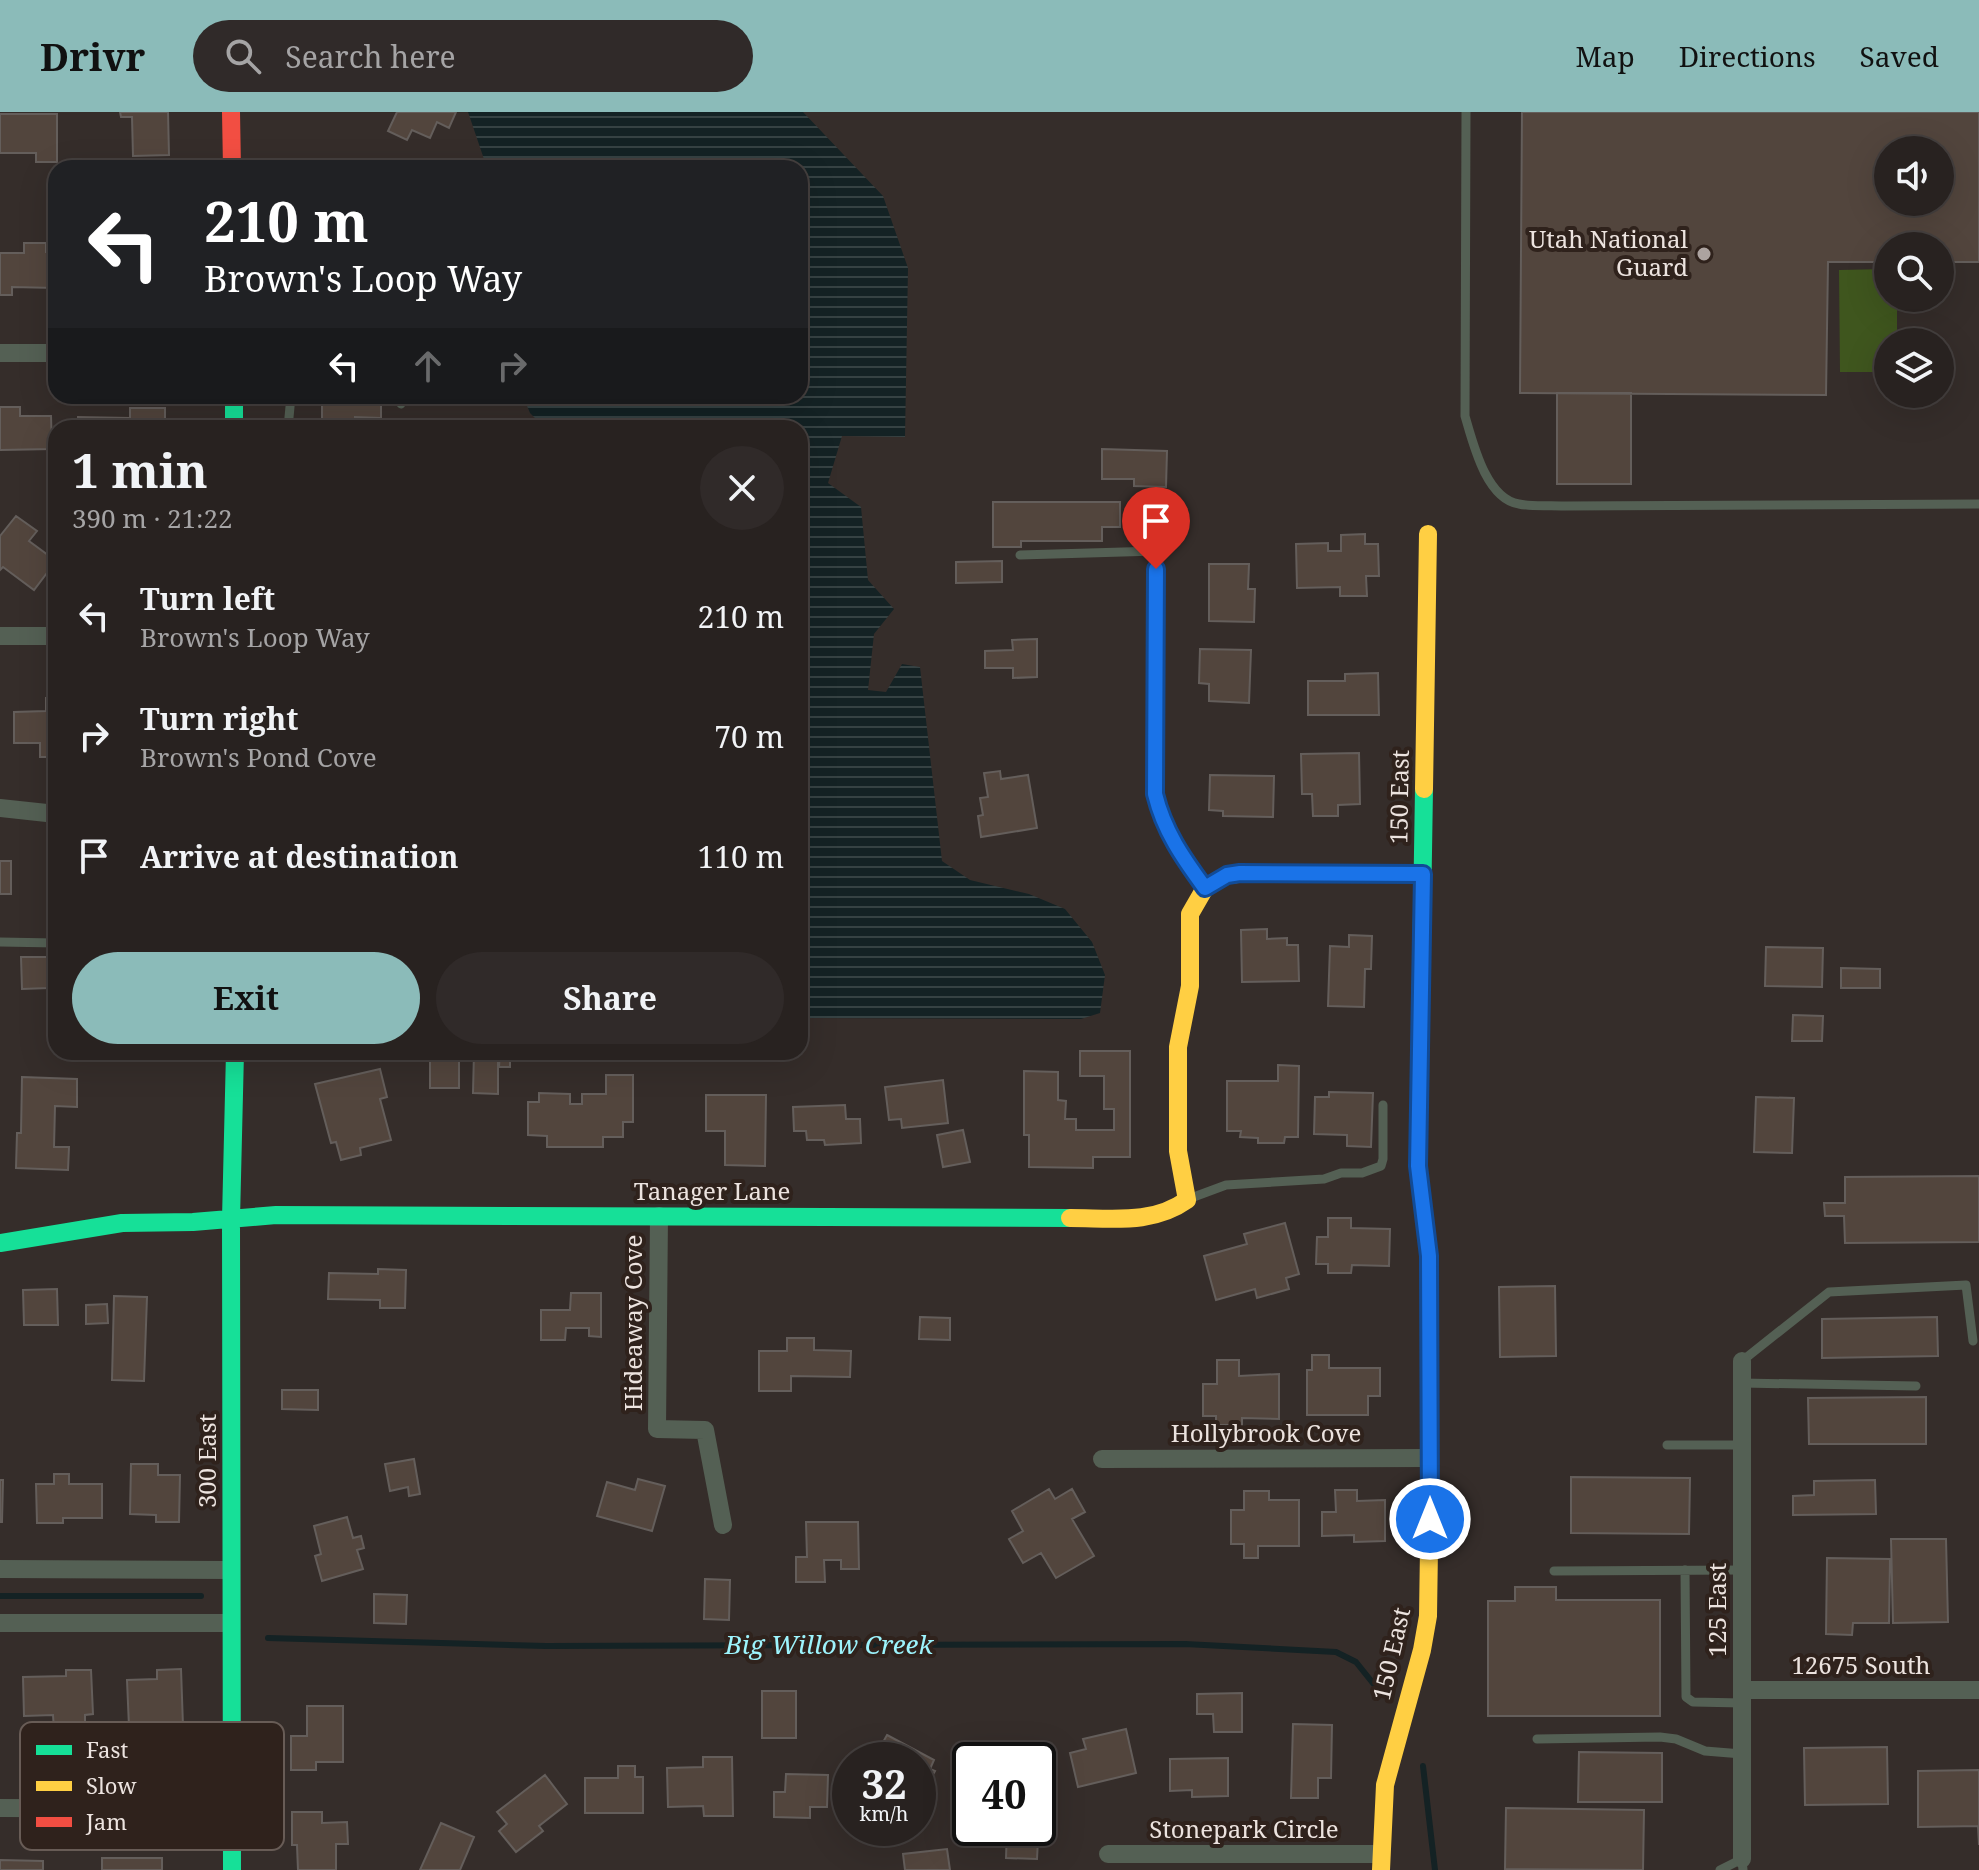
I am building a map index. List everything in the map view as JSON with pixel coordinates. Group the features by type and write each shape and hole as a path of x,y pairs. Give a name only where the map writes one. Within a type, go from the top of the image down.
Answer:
{"street":[{"path":"231,112 232,160"},
{"path":"0,353 48,353"},
{"name":"150 East","path":"1381,1862 1385,1785 1422,1650 1428,1616 1429,1256 1418,1166 1428,534"},
{"path":"1156,569 1155,794 1161,819 1172,840 1205,888"},
{"path":"0,636 48,636"},
{"path":"0,808 48,813"},
{"path":"1187,1200 1178,1151 1178,1047 1190,986 1190,914 1196,900 1205,888 1227,875 1240,873 1423,874"},
{"name":"300 East","path":"232,1722 231,1219 235,1060"},
{"name":"Tanager Lane","path":"0,1243 122,1223 276,1215 1145,1218 1170,1212 1187,1200"},
{"name":"Hideaway Cove","path":"659,1216 657,1429 705,1430 723,1525"},
{"name":"125 East","path":"1742,1361 1742,1864"},
{"name":"Hollybrook Cove","path":"1102,1459 1430,1458"},
{"path":"0,1569 231,1570"},
{"path":"0,1623 231,1623"},
{"name":"12675 South","path":"1742,1696 1979,1690"},
{"path":"0,1808 20,1808"},
{"name":"300 East","path":"232,1850 232,1870"},
{"name":"Stonepark Circle","path":"1108,1854 1381,1862"}],"lane":[{"path":"1466,112 1465,416 1477,455 1500,496 1516,504 1564,506 1979,504"},
{"path":"1020,555 1157,551 1156,569"},
{"path":"0,942 48,943"},
{"path":"1187,1200 1226,1185 1324,1179 1341,1173 1373,1171 1381,1166 1383,1159 1383,1105"},
{"path":"1742,1361 1829,1292 1966,1285 1973,1341"},
{"path":"1742,1383 1916,1386"},
{"path":"1667,1445 1742,1445"},
{"path":"1685,1570 1686,1697 1693,1702 1742,1696"},
{"path":"1554,1571 1742,1570"},
{"path":"1537,1739 1660,1737 1676,1739 1705,1751 1742,1754"},
{"path":"1720,1870 1742,1864"}],"green space":[{"path":"1874,269 1874,312 1897,312 1897,328 1874,328 1874,372 1840,372 1839,270"}],"shaded area":[{"path":"468,112 803,112 883,196 908,268 905,437 842,436 828,483 861,507 868,580 894,609 874,634 868,690 886,692 902,664 920,667 942,861 970,880 1029,894 1065,909 1092,942 1105,975 1100,1013 1081,1019 808,1018 808,420 537,420 526,404 808,404 808,160 484,160"}],"building":[{"path":"120,112 168,112 169,155 133,156 132,117 121,117"},
{"path":"397,112 456,112 449,128 437,122 430,138 412,130 407,140 388,131"},
{"name":"Utah National Guard","path":"1522,112 1979,112 1979,262 1954,262 1954,232 1874,232 1874,262 1828,262 1826,395 1520,393"},
{"path":"0,114 57,114 57,160 36,162 36,153 0,153"},
{"path":"24,243 46,243 48,288 12,287 12,295 0,295 0,253 24,253"},
{"path":"1557,393 1631,393 1631,484 1557,484"},
{"path":"322,404 381,404 381,418 322,420"},
{"path":"0,407 20,407 20,416 51,416 51,420 48,420 48,449 0,450"},
{"path":"130,408 165,408 165,420 78,420 78,417 130,418"},
{"path":"1102,449 1167,451 1166,487 1134,486 1134,479 1102,479"},
{"path":"993,502 1120,502 1120,527 1102,527 1102,541 1021,541 1021,547 993,547"},
{"path":"16,516 37,531 29,541 48,555 48,572 34,590 3,567 0,570 0,536"},
{"path":"1365,534 1365,544 1378,544 1379,576 1366,576 1367,596 1340,596 1340,587 1297,588 1296,544 1328,543 1328,551 1341,551 1341,535"},
{"path":"1002,561 1002,582 956,583 956,562"},
{"path":"1209,564 1249,564 1248,589 1255,589 1254,622 1209,621"},
{"path":"1037,639 1037,677 1013,678 1013,668 985,668 985,651 1013,650 1012,640"},
{"path":"1200,649 1251,650 1249,703 1209,701 1209,684 1199,683"},
{"path":"1378,673 1379,715 1308,715 1308,681 1345,681 1345,674"},
{"path":"48,698 48,757 40,757 40,743 14,743 14,712 46,711"},
{"path":"1359,753 1360,804 1338,805 1338,816 1313,816 1312,794 1302,794 1301,754"},
{"path":"1000,771 1001,779 1028,775 1037,828 981,837 978,816 983,815 980,798 988,797 984,773"},
{"path":"1210,775 1274,776 1273,817 1223,816 1223,811 1209,810"},
{"path":"0,861 11,861 11,894 0,894"},
{"path":"1267,929 1267,939 1287,938 1287,945 1298,945 1299,981 1242,982 1241,930"},
{"path":"1349,935 1372,936 1371,969 1365,969 1364,1007 1328,1006 1330,946 1349,947"},
{"path":"1766,947 1823,948 1822,987 1765,986"},
{"path":"21,957 48,957 48,988 22,989"},
{"path":"1841,968 1880,969 1880,988 1841,988"},
{"path":"1793,1015 1823,1016 1822,1041 1792,1041"},
{"path":"1080,1051 1130,1051 1130,1157 1093,1157 1093,1168 1029,1167 1029,1135 1024,1135 1024,1071 1058,1072 1058,1100 1066,1101 1065,1119 1076,1119 1076,1130 1114,1130 1114,1109 1104,1109 1104,1076 1080,1076"},
{"path":"430,1060 459,1060 459,1088 430,1088"},
{"path":"474,1060 498,1060 498,1094 473,1093"},
{"path":"499,1060 510,1060 510,1067 499,1067"},
{"path":"1278,1065 1299,1066 1298,1137 1285,1137 1284,1143 1258,1143 1258,1138 1240,1137 1241,1131 1227,1131 1227,1081 1278,1081"},
{"path":"380,1069 387,1097 380,1099 391,1140 360,1148 361,1155 341,1160 336,1142 331,1143 315,1084"},
{"path":"606,1075 633,1075 633,1122 623,1122 623,1137 603,1137 603,1147 547,1147 547,1136 528,1135 528,1102 539,1102 539,1093 570,1094 570,1104 582,1104 582,1094 606,1094"},
{"path":"22,1077 77,1079 77,1107 55,1106 54,1147 69,1147 68,1170 16,1168 17,1133 21,1133"},
{"path":"943,1080 948,1123 902,1128 901,1119 889,1120 885,1087"},
{"path":"1329,1092 1373,1093 1371,1147 1347,1146 1347,1135 1314,1134 1315,1097 1329,1097"},
{"path":"706,1095 766,1095 765,1166 725,1165 725,1131 706,1131"},
{"path":"1756,1097 1794,1098 1792,1153 1754,1152"},
{"path":"845,1105 846,1119 860,1119 861,1143 825,1145 824,1140 807,1140 806,1131 794,1131 793,1107"},
{"path":"963,1130 970,1162 943,1167 937,1135"},
{"path":"1979,1176 1979,1242 1845,1243 1844,1216 1825,1216 1824,1203 1845,1203 1845,1177"},
{"path":"1328,1218 1351,1218 1351,1228 1390,1229 1389,1266 1352,1265 1351,1273 1328,1273 1328,1264 1316,1264 1317,1237 1328,1237"},
{"path":"1285,1223 1299,1274 1286,1278 1289,1289 1257,1298 1255,1289 1216,1300 1204,1256 1247,1244 1244,1234"},
{"path":"378,1269 406,1270 405,1308 380,1308 380,1300 328,1299 329,1273 378,1274"},
{"path":"1555,1286 1556,1356 1500,1357 1499,1287"},
{"path":"57,1289 58,1325 24,1325 23,1290"},
{"path":"571,1293 601,1293 601,1337 589,1336 589,1328 566,1328 565,1340 541,1340 541,1310 570,1310"},
{"path":"114,1296 147,1297 144,1381 112,1380"},
{"path":"107,1304 108,1323 86,1324 86,1305"},
{"path":"920,1317 950,1318 950,1340 919,1339"},
{"path":"1937,1317 1938,1356 1822,1358 1822,1319"},
{"path":"787,1338 814,1338 814,1350 851,1351 850,1377 791,1376 791,1391 759,1391 759,1351 787,1351"},
{"path":"1312,1355 1329,1355 1329,1368 1380,1368 1380,1396 1368,1396 1368,1415 1307,1415 1307,1370 1312,1370"},
{"path":"1217,1360 1239,1360 1239,1376 1279,1374 1279,1419 1242,1418 1242,1425 1216,1425 1216,1416 1203,1416 1203,1384 1217,1384"},
{"path":"282,1390 318,1390 318,1410 282,1409"},
{"path":"1926,1397 1926,1444 1809,1444 1808,1398"},
{"path":"414,1459 420,1494 409,1496 408,1487 390,1491 385,1464"},
{"path":"131,1464 158,1464 158,1475 180,1475 179,1522 156,1522 156,1515 130,1514"},
{"path":"54,1474 69,1474 69,1484 102,1484 102,1518 63,1518 63,1523 37,1523 36,1484 54,1484"},
{"path":"1571,1477 1690,1478 1689,1534 1571,1533"},
{"path":"638,1479 665,1486 652,1531 597,1516 607,1482 635,1490"},
{"path":"0,1480 3,1480 2,1522 0,1522"},
{"path":"1875,1480 1876,1514 1793,1515 1793,1496 1814,1495 1814,1481"},
{"path":"1049,1489 1055,1499 1072,1489 1085,1512 1072,1519 1094,1556 1056,1578 1041,1553 1023,1563 1009,1539 1023,1531 1012,1511"},
{"path":"1335,1490 1357,1490 1357,1501 1385,1500 1385,1541 1354,1542 1354,1535 1322,1536 1322,1512 1336,1512"},
{"path":"1244,1491 1269,1491 1269,1500 1299,1500 1299,1546 1258,1546 1258,1558 1244,1558 1244,1544 1231,1544 1231,1510 1244,1510"},
{"path":"347,1517 353,1538 361,1536 364,1548 357,1550 363,1569 322,1581 315,1556 321,1554 314,1526"},
{"path":"806,1522 858,1522 859,1569 841,1569 841,1560 824,1560 825,1582 796,1582 796,1557 807,1557"},
{"path":"1891,1539 1946,1539 1948,1622 1893,1623"},
{"path":"1827,1558 1890,1559 1889,1623 1853,1623 1852,1635 1826,1634"},
{"path":"705,1579 730,1580 729,1620 704,1619"},
{"path":"1515,1587 1556,1587 1556,1600 1660,1600 1660,1716 1488,1716 1488,1601 1515,1601"},
{"path":"374,1594 407,1595 406,1624 374,1623"},
{"path":"181,1669 183,1722 129,1722 127,1680 157,1679 157,1670"},
{"path":"66,1670 91,1670 93,1714 85,1715 85,1722 53,1722 53,1715 24,1716 23,1677 66,1676"},
{"path":"762,1691 796,1691 796,1738 762,1738"},
{"path":"1242,1693 1242,1732 1214,1732 1213,1714 1197,1714 1197,1694"},
{"path":"307,1706 343,1706 343,1762 316,1762 316,1770 291,1770 291,1736 307,1736"},
{"path":"1293,1724 1332,1725 1331,1778 1318,1778 1318,1798 1291,1798"},
{"path":"1126,1729 1136,1773 1078,1787 1070,1753 1086,1749 1083,1739"},
{"path":"887,1735 900,1742 883,1742"},
{"path":"1887,1747 1888,1804 1805,1805 1804,1748"},
{"path":"1579,1752 1662,1753 1662,1802 1578,1802"},
{"path":"703,1757 732,1757 733,1816 704,1816 703,1806 668,1807 667,1768 703,1767"},
{"path":"1228,1758 1228,1796 1192,1797 1192,1790 1170,1791 1170,1759"},
{"path":"618,1766 635,1766 635,1777 643,1777 643,1813 585,1813 585,1778 618,1778"},
{"path":"1979,1770 1979,1845 1978,1826 1918,1827 1918,1771"},
{"path":"786,1774 828,1775 827,1807 810,1807 810,1818 774,1817 774,1792 785,1792"},
{"path":"545,1775 567,1804 539,1826 543,1831 516,1852 499,1831 507,1824 497,1812"},
{"path":"1506,1808 1644,1810 1643,1870 1505,1869"},
{"path":"292,1812 322,1812 322,1823 347,1822 348,1844 336,1844 336,1870 298,1870 297,1845 292,1845"},
{"path":"441,1823 474,1837 460,1870 420,1870"},
{"path":"1006,1846 1038,1846 1037,1859 1006,1858"},
{"path":"947,1849 950,1870 905,1870 903,1854"},
{"path":"102,1858 162,1858 162,1870 102,1870"},
{"path":"0,1860 43,1861 43,1870 0,1870"}],"waterway":[{"name":"Big Willow Creek","path":"0,1596 201,1596"},
{"name":"Big Willow Creek","path":"268,1638 546,1646 1185,1644 1336,1652 1356,1662 1376,1687"},
{"name":"Big Willow Creek","path":"1423,1766 1435,1870"}],"traffic: fast":[{"path":"234,404 234,420"},
{"path":"1424,789 1418,1166 1429,1256 1430,1481"},
{"path":"1237,874 1423,874"},
{"path":"232,1722 231,1219 235,1060"},
{"path":"0,1243 122,1223 193,1222 276,1215 1070,1218"},
{"path":"232,1850 232,1870"}],"traffic: slow":[{"path":"1424,789 1428,534"},
{"path":"1070,1218 1146,1217 1174,1208 1187,1200 1178,1151 1178,1047 1190,986 1190,914 1205,888 1227,875 1237,874"},
{"path":"1381,1870 1385,1785 1422,1650 1428,1616 1430,1481"}],"traffic: jam":[{"path":"231,112 232,160"}],"place":[{"name":"Utah National Guard","path":"1704,254"}],"route":[{"path":"1156,569 1155,794 1161,819 1172,840 1205,888 1227,875 1240,873 1423,874 1418,1166 1429,1256 1430,1519"}]}
